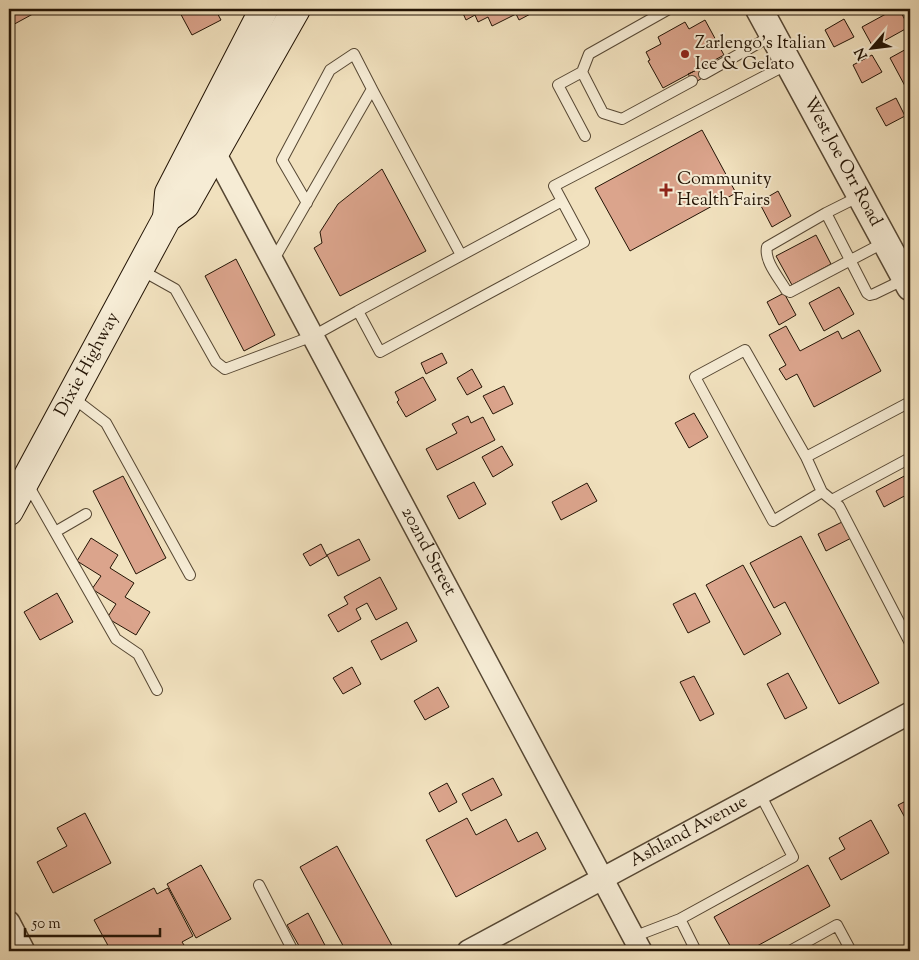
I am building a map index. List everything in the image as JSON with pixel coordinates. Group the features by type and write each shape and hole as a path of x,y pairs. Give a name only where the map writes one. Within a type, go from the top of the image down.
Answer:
{"main road":[{"name":"Dixie Highway","path":"9,510 167,218 169,193 264,9"},
{"name":"Dixie Highway","path":"167,218 185,205 296,9"}],"street":[{"name":"West Joe Orr Road","path":"759,9 908,283"},
{"name":"202nd Street","path":"215,153 637,944"},
{"name":"Ashland Avenue","path":"468,951 910,713"},
{"path":"10,928 24,951"}],"lane":[{"path":"585,136 558,85 582,72 589,54 669,9"},
{"path":"704,74 774,35"},
{"path":"307,203 282,160 330,70 354,54 461,255"},
{"path":"358,311 380,352 584,242 554,186 789,63"},
{"path":"582,72 603,113 622,119 692,80"},
{"path":"273,261 372,89"},
{"path":"860,195 767,247 768,259 786,290 790,292 886,242"},
{"path":"140,269 175,289 216,362 225,369 313,336 562,201"},
{"path":"826,213 867,293 870,295 908,283"},
{"path":"822,492 772,521 695,377 745,350 806,457 822,492 839,506 910,643"},
{"path":"71,396 106,424 190,575"},
{"path":"806,457 910,402"},
{"path":"832,500 910,458"},
{"path":"25,480 116,639 138,654 157,690"},
{"path":"55,532 86,514"},
{"path":"637,944 793,857 760,794"},
{"path":"259,885 294,951"},
{"path":"680,919 696,951"},
{"path":"790,951 837,926 851,951"}],"building":[{"path":"9,9 42,9 9,27"},
{"path":"178,9 215,9 221,20 192,35"},
{"path":"461,9 535,9 536,11 519,20 516,14 492,26 488,17 478,22 475,15 466,20"},
{"path":"895,9 899,9 909,27 873,47 862,27"},
{"path":"844,19 854,37 834,47 825,30"},
{"name":"Zarlengo's Italian Ice & Gelato","path":"705,20 724,55 663,88 648,61 650,60 646,52 661,44 658,37 685,22 689,29"},
{"path":"910,47 910,84 905,86 890,58"},
{"path":"872,55 882,72 862,83 853,65"},
{"path":"699,69 704,77 694,83 688,74"},
{"path":"896,98 905,116 886,126 876,108"},
{"name":"Community Health Fairs","path":"702,130 736,193 630,251 595,188"},
{"path":"382,169 426,251 340,296 314,248 322,243 320,232 338,204"},
{"path":"778,191 791,216 772,227 759,202"},
{"path":"816,235 831,264 792,285 776,256"},
{"path":"236,259 275,335 244,351 205,276"},
{"path":"839,287 854,314 824,331 809,303"},
{"path":"784,293 796,315 779,325 767,302"},
{"path":"786,326 800,351 838,331 842,339 859,330 881,371 814,407 797,374 786,380 779,369 786,365 769,335"},
{"path":"442,353 447,363 426,374 421,363"},
{"path":"472,369 482,387 467,395 457,378"},
{"path":"423,377 436,400 406,417 397,402 399,400 395,392"},
{"path":"504,386 513,404 493,414 483,396"},
{"path":"694,413 708,437 689,448 675,423"},
{"path":"468,416 471,423 483,417 495,440 437,470 426,449 457,433 452,424"},
{"path":"502,446 513,465 493,477 482,457"},
{"path":"910,473 910,493 884,507 876,491"},
{"path":"123,476 166,558 136,574 93,491"},
{"path":"474,482 486,504 459,519 447,496"},
{"path":"587,483 597,501 561,520 552,502"},
{"path":"850,518 859,534 826,551 818,534"},
{"path":"801,536 879,683 839,704 785,602 774,608 750,563"},
{"path":"91,538 118,555 110,568 134,583 125,597 150,612 136,635 107,618 116,604 92,589 101,576 77,561"},
{"path":"359,539 370,560 338,576 327,555"},
{"path":"321,544 327,556 310,566 303,554"},
{"path":"743,565 781,634 744,655 706,585"},
{"path":"380,577 397,609 376,620 367,603 356,609 361,619 338,632 328,615 348,604 344,597"},
{"path":"57,593 73,622 40,640 24,612"},
{"path":"695,593 710,622 688,633 673,604"},
{"path":"407,622 417,641 381,660 371,641"},
{"path":"352,667 361,684 343,694 333,678"},
{"path":"788,673 807,708 785,719 767,684"},
{"path":"694,676 714,714 700,721 680,682"},
{"path":"438,687 449,707 425,720 414,701"},
{"path":"493,778 502,795 471,811 462,794"},
{"path":"447,783 457,802 439,812 429,793"},
{"path":"910,799 910,825 909,825 898,805"},
{"path":"85,813 111,863 53,893 37,862 67,846 57,828"},
{"path":"467,818 476,835 506,819 518,842 537,832 546,849 456,897 426,840"},
{"path":"871,820 889,853 841,880 829,858 845,849 839,838"},
{"path":"337,846 395,951 346,951 300,867"},
{"path":"201,865 231,919 196,938 167,884"},
{"path":"808,865 830,906 748,951 733,951 714,917"},
{"path":"154,888 157,894 168,888 193,936 182,942 188,951 111,951 94,920"},
{"path":"308,913 328,951 302,951 287,925"}],"place":[{"name":"Zarlengo's Italian Ice & Gelato","path":"685,54"},
{"name":"Community Health Fairs","path":"666,190"}]}
